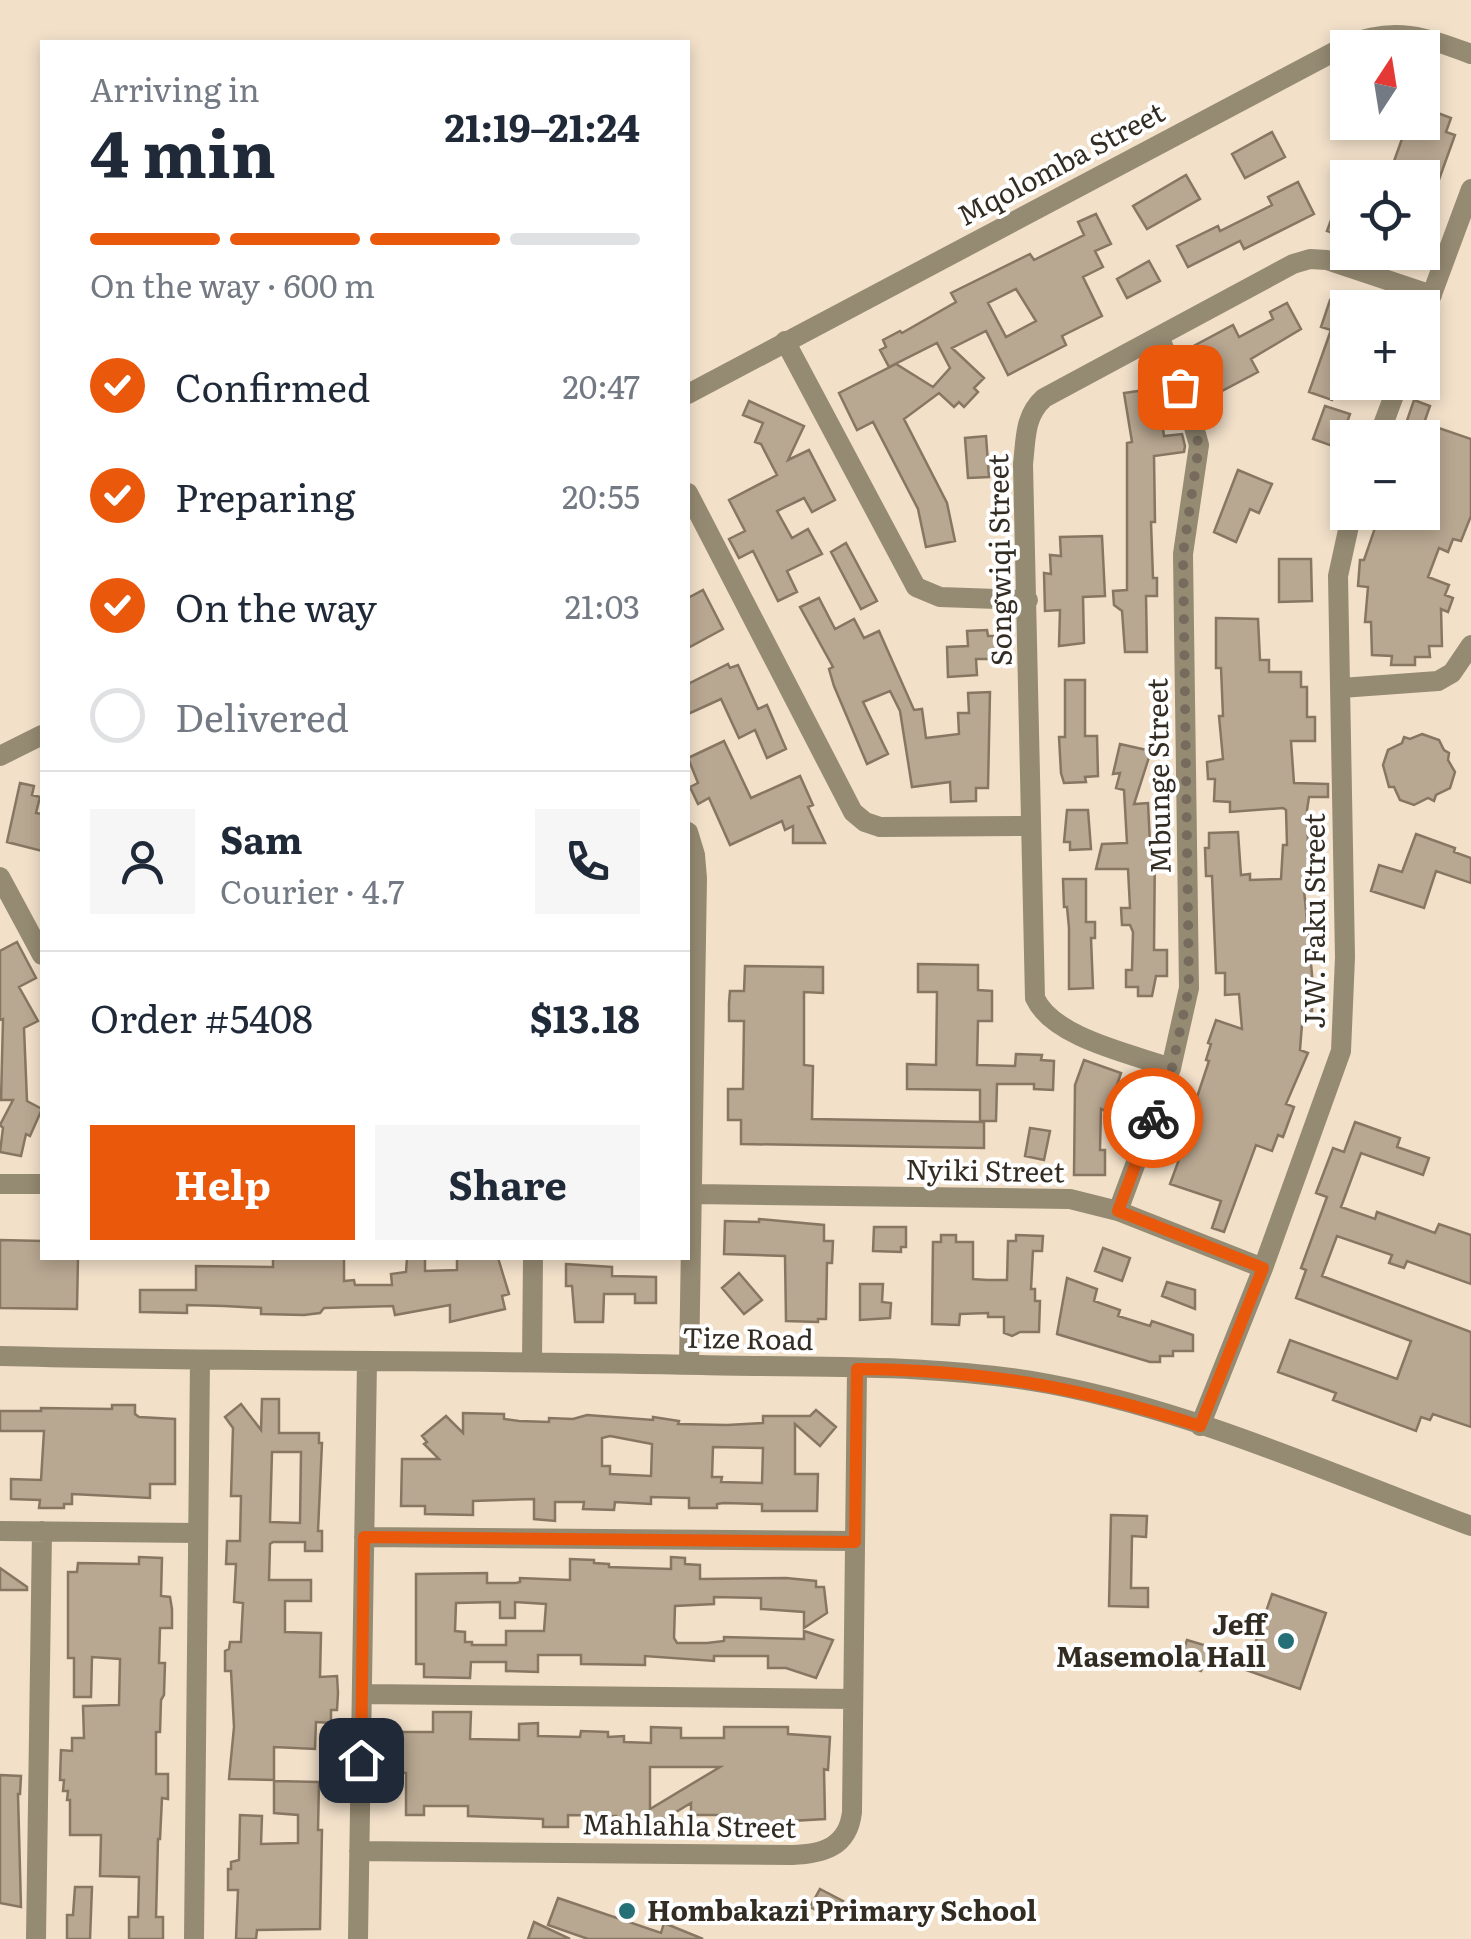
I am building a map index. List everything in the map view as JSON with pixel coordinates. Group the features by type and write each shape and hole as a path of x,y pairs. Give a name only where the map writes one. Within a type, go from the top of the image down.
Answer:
{"street":[{"name":"Mqolomba Street","path":"690,393 1347,45 1378,36 1409,34 1471,54"},
{"path":"1434,290 1471,189"},
{"name":"Songwiqi Street","path":"1172,1068 1056,1024 1040,1009 1034,982 1024,464 1031,413 1044,398 1293,264 1310,259 1344,265 1417,290"},
{"name":"Mbunge Street","path":"1118,1211 1172,1068 1189,988 1183,554 1199,445 1159,336"},
{"path":"785,342 916,586 940,598 1028,600"},
{"path":"690,496 853,812 880,827 1030,826"},
{"name":"J.W. Faku Street","path":"1200,1426 1334,1076 1344,1030 1338,576 1348,530"},
{"path":"1341,688 1438,680 1452,673 1471,645"},
{"path":"0,756 40,735"},
{"path":"690,839 697,878 690,1365"},
{"path":"0,877 40,952"},
{"path":"0,1184 40,1184"},
{"name":"Nyiki Street","path":"694,1194 1094,1202 1263,1268"},
{"path":"532,1362 533,1260"},
{"name":"Tize Road","path":"0,1356 949,1371 1107,1397 1200,1426 1471,1526"},
{"path":"194,1939 200,1361"},
{"path":"358,1939 367,1361"},
{"name":"Mahlahla Street","path":"359,1851 816,1855 842,1839 851,1821 857,1369"},
{"path":"0,1531 198,1533"},
{"path":"36,1939 42,1532"},
{"path":"364,1537 855,1542"},
{"path":"362,1694 853,1700"}],"building":[{"path":"1440,114 1451,118 1446,132 1455,135 1440,177 1440,160 1394,160 1402,140 1440,140"},
{"path":"1272,132 1285,157 1245,178 1232,154"},
{"path":"1186,175 1200,199 1147,229 1133,206"},
{"path":"1298,182 1314,214 1244,249 1240,241 1188,267 1177,246 1218,226 1220,231 1272,205 1268,197"},
{"path":"1096,214 1111,244 1095,251 1103,267 1083,277 1102,316 1062,336 1066,345 1008,375 986,331 952,348 984,378 974,388 978,392 964,407 959,402 954,407 939,393 904,419 947,503 955,541 926,547 918,509 873,422 857,430 839,393 896,364 933,387 950,368 937,343 889,367 880,350 886,347 883,340 956,302 951,293 1030,254 1034,260 1084,235 1078,222","holes":["1016,289 1036,321 1006,337 988,303"]},
{"path":"1149,261 1160,281 1127,298 1117,279"},
{"path":"1330,300 1330,330 1321,327"},
{"path":"1287,303 1301,329 1251,359 1258,372 1218,393 1208,374 1202,377 1188,349 1233,325 1239,337 1273,319 1270,312"},
{"path":"1330,333 1330,399 1309,392"},
{"path":"1152,389 1154,407 1160,407 1164,436 1182,434 1185,446 1184,452 1154,456 1155,522 1151,522 1157,596 1146,596 1147,652 1125,652 1122,611 1114,605 1113,591 1127,590 1127,443 1132,442 1124,393"},
{"path":"1414,400 1430,406 1425,420 1407,420"},
{"path":"749,401 804,426 788,460 809,450 835,500 812,512 804,498 777,511 792,538 808,529 822,554 787,571 797,592 778,601 753,551 739,558 729,539 745,531 729,500 777,475 761,444 755,442 763,423 743,415"},
{"path":"1325,406 1350,414 1348,420 1330,420 1330,445 1313,439"},
{"path":"1440,428 1471,439 1471,516 1461,541 1453,539 1448,552 1439,548 1428,577 1449,585 1445,595 1453,598 1448,612 1441,609 1442,646 1429,646 1430,657 1415,657 1415,665 1391,665 1392,656 1372,655 1371,622 1365,622 1368,587 1358,586 1360,560 1364,560 1374,530 1440,530"},
{"path":"986,436 989,477 968,478 965,438"},
{"path":"1238,470 1272,484 1259,513 1250,509 1236,542 1214,532"},
{"path":"1102,536 1105,596 1083,597 1084,643 1059,646 1060,610 1045,611 1044,573 1051,574 1050,555 1061,556 1060,537"},
{"path":"846,543 877,601 861,609 831,552"},
{"path":"1279,559 1311,559 1312,601 1279,602"},
{"path":"703,590 723,629 690,647 690,597"},
{"path":"819,598 835,629 854,619 864,638 879,631 914,710 922,709 926,738 959,734 958,713 969,713 968,693 990,692 988,788 976,788 976,801 951,802 950,782 912,787 900,711 890,691 863,702 888,754 867,764 834,686 829,669 833,667 800,607"},
{"path":"1216,618 1258,619 1260,660 1269,660 1269,672 1301,672 1301,687 1307,687 1307,717 1315,717 1315,741 1291,741 1294,783 1328,784 1328,797 1309,797 1307,810 1309,874 1303,879 1313,985 1312,1011 1303,1011 1300,1050 1308,1053 1286,1104 1294,1107 1283,1137 1278,1135 1272,1151 1256,1145 1224,1232 1212,1228 1221,1201 1170,1184 1199,1105 1195,1103 1209,1061 1208,1043 1216,1020 1242,1029 1239,994 1225,995 1225,973 1216,973 1212,876 1206,876 1205,848 1209,848 1209,833 1238,832 1241,875 1250,874 1250,880 1281,879 1283,845 1287,845 1283,808 1230,812 1230,802 1214,801 1215,779 1208,779 1207,762 1223,759"},
{"path":"987,630 988,636 995,636 996,652 991,653 991,659 976,659 977,675 948,677 947,647 968,646 967,631"},
{"path":"728,664 730,668 738,665 758,709 767,705 786,749 767,758 755,730 739,738 721,699 690,713 690,683"},
{"path":"1065,680 1085,680 1085,736 1097,736 1098,776 1085,777 1086,782 1064,783 1061,773 1059,737 1065,737"},
{"path":"1422,734 1439,740 1449,753 1448,760 1455,772 1450,788 1436,795 1434,801 1428,798 1414,805 1400,800 1394,787 1389,787 1383,765 1388,750 1402,743 1404,737"},
{"path":"724,741 751,798 800,776 813,805 808,807 825,843 793,843 793,826 785,830 782,821 730,845 709,798 698,804 690,787 698,783 690,757"},
{"path":"1120,744 1151,751 1134,804 1148,803 1150,843 1155,843 1154,950 1167,950 1167,976 1156,976 1152,996 1138,996 1138,987 1126,987 1126,970 1132,970 1133,932 1130,925 1122,925 1121,908 1130,908 1128,869 1096,869 1102,844 1127,843 1124,790 1116,788 1120,773 1113,774"},
{"path":"20,783 34,786 32,795 40,797 36,813 40,814 40,850 7,842"},
{"path":"1067,810 1088,810 1091,849 1070,850 1070,842 1064,842"},
{"path":"1416,834 1471,858 1471,883 1436,871 1424,908 1371,891 1379,865 1402,872"},
{"path":"1063,879 1086,879 1086,922 1095,922 1095,938 1091,938 1093,988 1069,989 1069,928"},
{"path":"17,942 36,978 19,987 38,1021 24,1028 27,1101 40,1108 30,1136 26,1134 21,1156 0,1152 0,1125 13,1100 1,1100 0,951"},
{"path":"918,964 978,965 978,990 992,991 992,1021 978,1021 977,1065 1015,1066 1016,1054 1042,1055 1041,1060 1054,1061 1053,1090 1034,1089 1034,1084 997,1084 996,1121 980,1121 980,1090 907,1089 907,1064 936,1065 937,992 918,992"},
{"path":"745,966 823,967 823,993 804,992 804,1065 813,1066 812,1119 984,1122 984,1148 741,1144 741,1120 728,1120 728,1089 743,1089 744,1021 729,1021 729,1003 730,991 744,991"},
{"path":"1084,1060 1121,1073 1108,1112 1101,1109 1100,1150 1105,1150 1105,1175 1074,1175 1075,1085"},
{"path":"1355,1122 1400,1138 1397,1147 1429,1158 1423,1175 1361,1153 1341,1207 1375,1219 1377,1212 1435,1233 1439,1224 1471,1235 1471,1284 1407,1261 1404,1268 1389,1263 1392,1255 1337,1236 1322,1276 1471,1332 1471,1427 1433,1414 1430,1420 1421,1417 1416,1431 1333,1400 1336,1393 1278,1372 1290,1340 1397,1379 1411,1341 1296,1298 1306,1270 1301,1268 1327,1197 1316,1193 1333,1148 1344,1152"},
{"path":"1030,1128 1050,1131 1044,1160 1025,1156"},
{"path":"759,1219 824,1225 824,1241 833,1241 832,1263 827,1263 826,1319 786,1321 785,1256 724,1254 725,1221"},
{"path":"874,1227 906,1227 906,1247 901,1247 901,1252 873,1251"},
{"path":"941,1235 956,1235 956,1242 973,1242 973,1279 987,1280 1007,1280 1008,1241 1016,1241 1016,1235 1043,1236 1042,1251 1033,1251 1031,1289 1035,1289 1035,1301 1040,1301 1039,1332 1012,1336 1004,1333 1004,1317 988,1317 988,1313 960,1314 959,1325 932,1324 933,1242 941,1242"},
{"path":"0,1240 40,1241 40,1260 78,1260 77,1309 0,1308"},
{"path":"1103,1248 1130,1258 1122,1281 1095,1271"},
{"path":"273,1260 344,1260 344,1281 354,1280 355,1285 392,1285 391,1274 406,1272 407,1260 425,1260 425,1271 457,1270 457,1260 499,1260 509,1294 502,1296 505,1309 450,1322 450,1305 395,1315 393,1306 324,1308 320,1313 304,1315 261,1314 261,1308 187,1305 187,1313 140,1312 140,1290 196,1290 196,1266 273,1267"},
{"path":"566,1264 612,1267 612,1276 656,1277 656,1303 635,1303 635,1294 604,1294 603,1322 575,1322 572,1286 566,1286"},
{"path":"739,1273 762,1300 744,1314 722,1288"},
{"path":"1067,1278 1097,1289 1094,1301 1120,1310 1118,1316 1150,1326 1152,1321 1193,1335 1193,1351 1173,1351 1173,1356 1160,1356 1160,1362 1150,1362 1057,1334"},
{"path":"1167,1282 1195,1290 1195,1309 1162,1296"},
{"path":"860,1284 883,1284 882,1302 891,1303 890,1318 860,1320"},
{"path":"262,1399 279,1399 279,1433 319,1433 322,1443 318,1531 322,1531 322,1551 305,1551 305,1542 273,1542 269,1580 311,1580 311,1601 285,1601 285,1632 321,1633 320,1677 337,1676 337,1710 331,1710 331,1723 316,1722 315,1749 274,1747 274,1780 229,1779 234,1727 231,1671 225,1671 225,1651 230,1642 241,1642 243,1603 234,1602 236,1564 226,1564 227,1541 240,1541 241,1496 231,1496 233,1428 225,1417 241,1404 261,1430","holes":["272,1452 301,1452 300,1523 270,1522"]},
{"path":"112,1405 135,1405 139,1417 175,1419 175,1484 150,1484 150,1498 72,1494 72,1504 64,1504 64,1508 39,1508 40,1500 11,1499 11,1479 41,1480 44,1431 0,1431 0,1411 112,1409"},
{"path":"816,1410 836,1427 820,1446 795,1424 795,1474 818,1474 817,1511 762,1511 762,1504 723,1503 717,1504 717,1508 689,1508 689,1498 651,1497 651,1504 615,1502 614,1510 583,1509 584,1502 555,1502 555,1521 534,1519 534,1499 473,1501 473,1515 425,1514 425,1506 401,1506 402,1459 439,1459 424,1444 427,1442 422,1436 446,1416 463,1433 463,1413 504,1414 504,1419 519,1421 549,1422 549,1418 587,1415 727,1425 763,1423 763,1416 810,1416","holes":["602,1438 652,1444 651,1476 610,1474 610,1466 602,1466","713,1447 763,1448 762,1483 721,1482 722,1477 712,1477"]},
{"path":"1111,1515 1147,1516 1146,1537 1132,1536 1131,1588 1148,1588 1148,1607 1109,1606"},
{"path":"139,1557 162,1558 161,1596 170,1597 172,1609 172,1628 160,1628 159,1663 165,1663 164,1695 160,1732 156,1732 156,1774 168,1774 168,1799 162,1798 158,1839 156,1917 163,1917 163,1939 129,1939 129,1917 138,1917 139,1877 100,1876 101,1835 70,1835 70,1800 68,1791 63,1791 64,1780 60,1780 61,1750 72,1751 72,1738 84,1738 83,1706 119,1705 120,1659 92,1657 91,1697 74,1697 74,1658 68,1658 68,1572 77,1572 78,1563 139,1564"},
{"path":"671,1557 685,1558 685,1564 700,1565 700,1579 786,1578 816,1581 816,1587 824,1587 827,1613 804,1628 804,1612 761,1609 761,1598 714,1597 714,1604 675,1606 677,1643 724,1641 724,1637 804,1639 804,1631 833,1640 816,1678 786,1668 768,1668 768,1656 714,1656 714,1661 645,1656 645,1665 581,1664 581,1655 538,1655 538,1672 506,1671 506,1662 471,1662 470,1678 424,1677 424,1664 416,1664 416,1574 487,1573 487,1583 516,1583 520,1578 570,1580 570,1559 594,1560 609,1567 671,1569","holes":["500,1602 500,1618 515,1618 515,1602 546,1604 544,1631 506,1631 506,1645 472,1645 465,1642 465,1632 455,1631 456,1603"]},
{"path":"0,1568 27,1587 27,1590 0,1590"},
{"name":"Jeff Masemola Hall","path":"1272,1594 1326,1613 1300,1689 1246,1670"},
{"path":"1187,1640 1214,1648 1209,1665 1204,1663 1201,1671 1186,1666 1189,1658 1182,1656"},
{"path":"433,1712 471,1712 470,1739 519,1740 519,1724 538,1723 538,1736 580,1737 581,1731 608,1732 608,1737 624,1736 624,1742 651,1743 651,1727 681,1728 681,1738 724,1738 724,1727 788,1727 788,1734 830,1737 828,1770 824,1769 825,1819 791,1821 791,1832 773,1831 773,1827 739,1825 739,1821 729,1821 729,1815 691,1815 691,1803 656,1824 616,1823 616,1816 568,1815 568,1827 543,1827 543,1819 468,1816 468,1806 424,1806 424,1815 406,1815 406,1773 389,1772 389,1740 399,1740 399,1732 433,1732","holes":["650,1767 720,1767 650,1809"]},
{"path":"0,1775 21,1776 21,1907 0,1903"},
{"path":"274,1781 319,1782 320,1929 257,1930 256,1939 236,1939 238,1890 228,1890 228,1869 231,1862 239,1860 240,1815 262,1816 261,1844 298,1843 298,1815 274,1813"},
{"path":"75,1887 92,1887 90,1939 67,1939 67,1915 73,1915"},
{"path":"820,1889 843,1901 833,1919 810,1907"},
{"path":"558,1898 661,1933 664,1923 703,1939 588,1939 548,1925"},
{"path":"534,1922 570,1939 528,1939"}],"way so far":[{"path":"1153,1118 1172,1068 1189,988 1183,554 1199,445 1180,387"}],"place":[{"name":"Jeff Masemola Hall","path":"1286,1641"},
{"name":"Hombakazi Primary School","path":"627,1911"}],"route":[{"path":"361,1760 364,1537 855,1542 857,1369 949,1371 1045,1384 1093,1393 1200,1426 1263,1268 1118,1211 1153,1118"}]}
